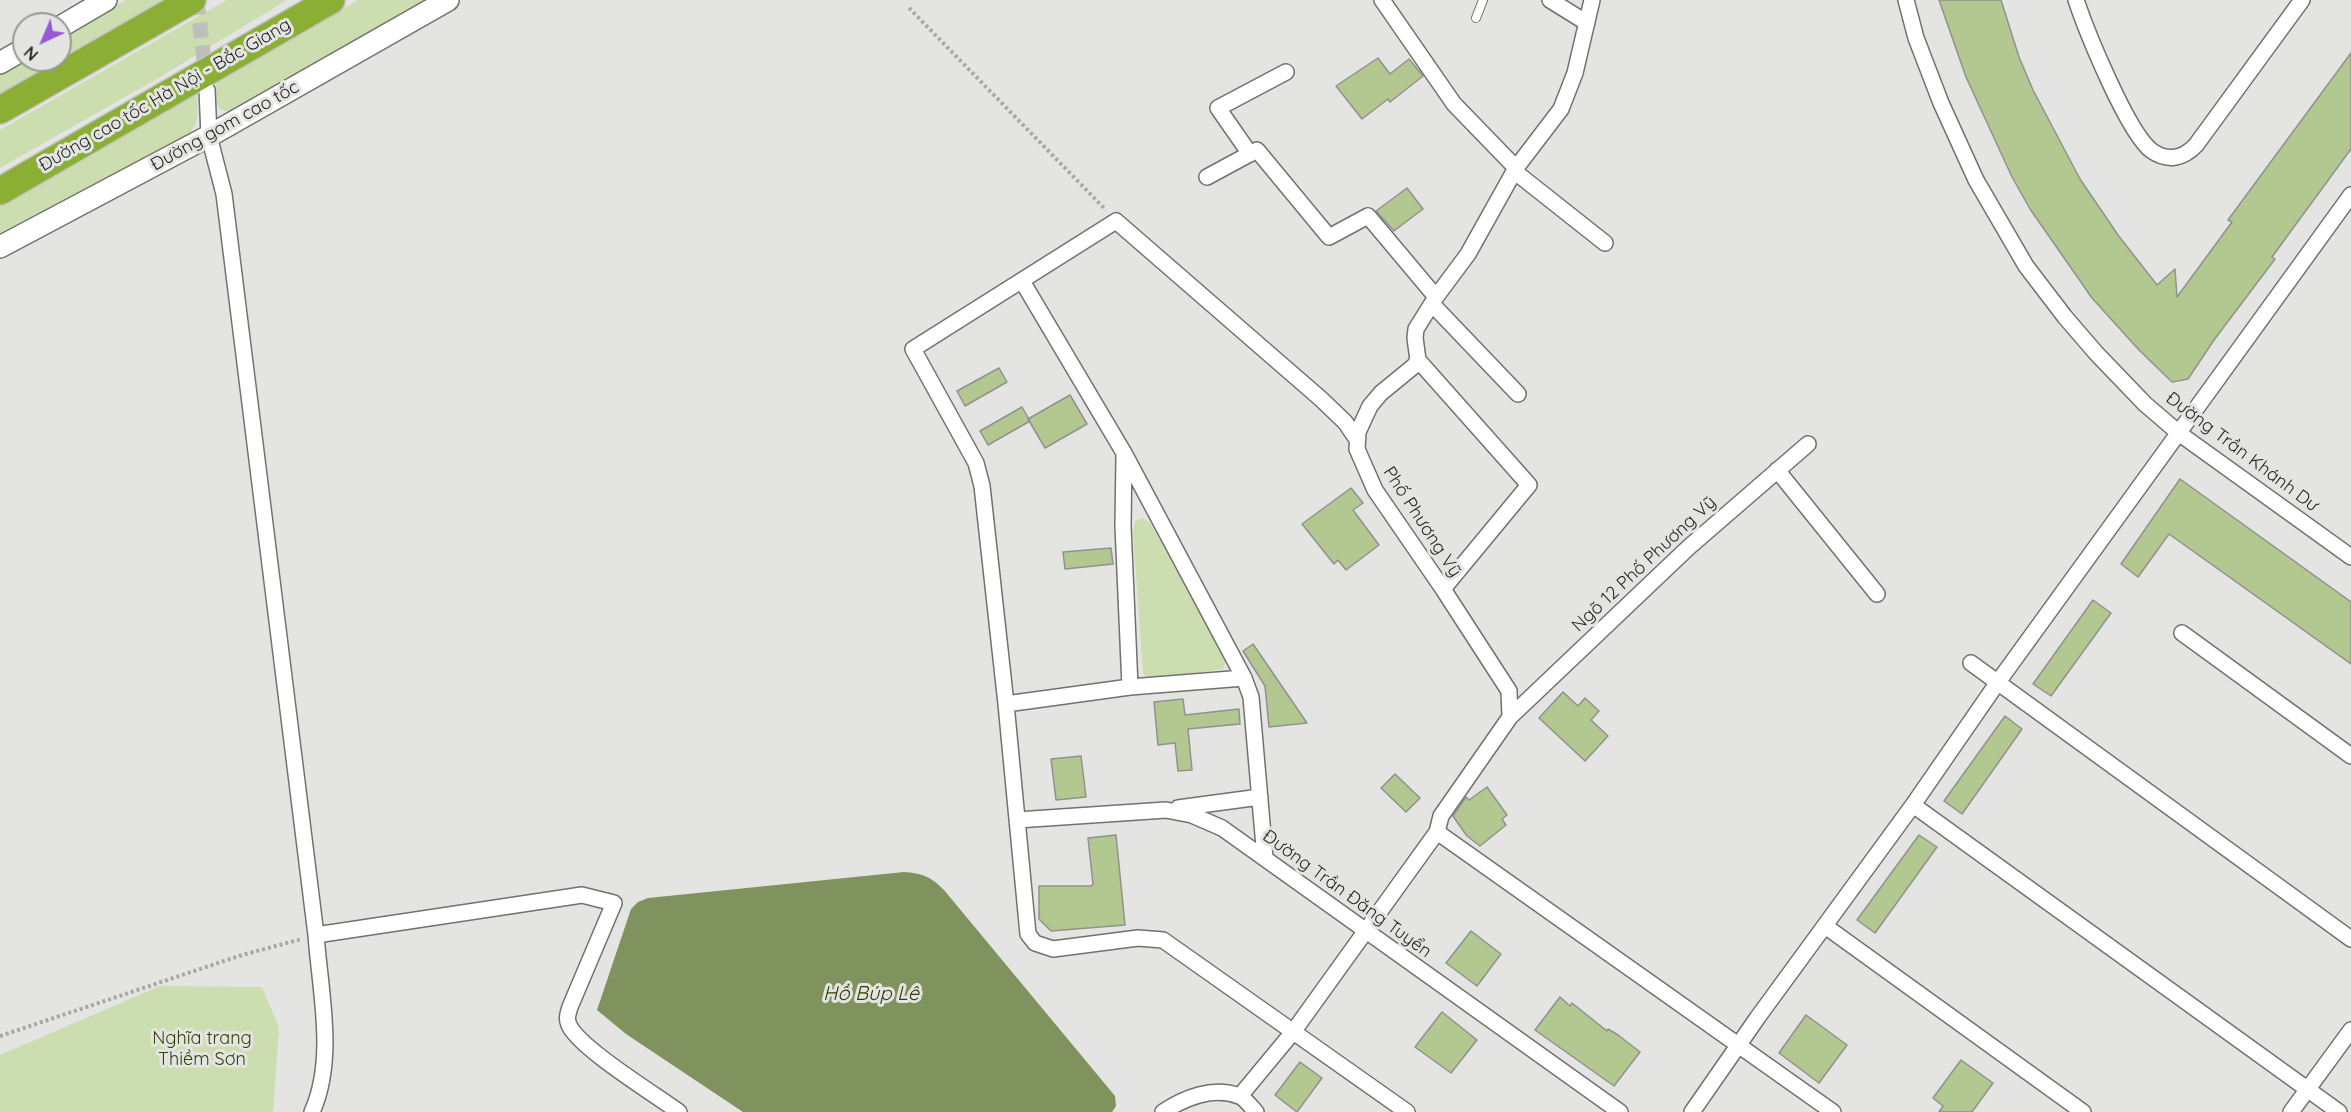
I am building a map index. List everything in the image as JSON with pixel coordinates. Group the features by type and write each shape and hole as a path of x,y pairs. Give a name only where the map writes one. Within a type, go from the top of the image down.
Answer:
{"highway":[{"path":"0,110 192,0"},
{"name":"Đường cao tốc Hà Nội - Bắc Giang","path":"0,190 331,0"}],"main road":[{"path":"72,20 106,0"},
{"name":"Đường gom cao tốc","path":"0,247 209,136 448,0"}],"street":[{"path":"1382,0 1454,104 1515,169 1605,243"},
{"path":"1550,0 1587,23"},
{"path":"1443,589 1529,485 1418,360 1416,329 1468,254 1515,169 1560,109 1575,73 1592,0"},
{"name":"Đường Trần Khánh Dư","path":"1906,0 1916,38 1955,137 1976,180 2026,266 2096,353 2145,404 2180,434 2351,557"},
{"path":"2076,0 2094,46 2134,126 2147,147 2168,158 2186,155 2196,145 2302,0"},
{"path":"1250,154 1218,108 1286,72"},
{"path":"207,90 209,136 224,194 315,935 324,1035 319,1091 312,1112"},
{"path":"1207,177 1257,150 1329,237 1368,216 1434,300 1518,394"},
{"path":"1692,1112 1913,805 1998,682 2180,434 2351,195"},
{"path":"1356,438 1345,422 1321,399 1116,221 913,349 976,463 982,486 1006,704 1025,924 1028,934 1035,943 1053,949 1138,938 1163,940 1407,1112"},
{"path":"1022,281 1124,453 1244,678 1251,697 1264,858"},
{"path":"1356,438 1370,406 1418,360"},
{"name":"Phố Phương Vỹ","path":"1356,438 1357,449 1375,490 1509,691 1510,717"},
{"name":"Ngõ 12 Phố Phương Vỹ","path":"1510,717 1689,547 1808,444"},
{"path":"1124,453 1123,526 1130,687"},
{"path":"1777,470 1877,594"},
{"path":"2182,633 2351,756"},
{"path":"1971,663 2351,939"},
{"path":"1006,704 1130,687 1244,678"},
{"path":"1240,1096 1293,1032 1437,832 1441,816 1510,717"},
{"path":"1167,810 1260,797"},
{"path":"1913,805 2339,1112"},
{"name":"Đường Trần Đăng Tuyển","path":"1017,820 1167,810 1192,815 1222,828 1620,1112"},
{"path":"1437,832 1833,1112"},
{"path":"315,935 582,895 614,903 570,1007 567,1018 569,1026 592,1051 680,1112"},
{"path":"1825,926 2083,1112"},
{"path":"2291,1112 2351,1030"},
{"path":"1163,1112 1194,1095 1213,1092 1240,1096 1256,1112"}],"lane":[{"path":"1476,18 1483,0"}],"path":[{"path":"909,8 1116,221"},
{"path":"0,1036 242,956 315,935"}],"green space":[{"path":"126,0 173,0 72,57 72,32"},
{"path":"227,0 287,0 160,77 0,168 0,130"},
{"path":"358,0 425,0 240,110 231,113 220,109 215,95 218,81"},
{"path":"12,68 12,72 46,72 0,98 0,75"},
{"path":"196,94 197,117 187,137 0,234 0,206"},
{"path":"1143,518 1151,524 1221,651 1226,661 1223,669 1151,680 1143,674 1133,531 1135,521"},
{"name":"Nghĩa trang Thiềm Sơn","path":"160,986 262,987 279,1028 273,1112 0,1112 0,1055"}],"water":[{"name":"Hồ Búp Lê","path":"904,872 926,876 944,890 1115,1096 1116,1106 1112,1112 743,1112 626,1034 597,1010 631,909 638,902 648,898"}],"building":[{"path":"1939,0 2001,0 2019,57 2033,90 2080,179 2118,235 2157,285 2175,269 2177,297 2232,222 2228,220 2351,53 2351,149 2272,257 2275,259 2214,340 2188,379 2172,382 2139,350 2092,298 2030,209 2012,177 1966,77"},
{"path":"1378,58 1390,74 1409,59 1423,76 1390,102 1388,99 1362,119 1336,86"},
{"path":"1407,188 1423,209 1394,231 1376,211"},
{"path":"999,368 1007,382 965,406 957,391"},
{"path":"1070,395 1087,424 1045,448 1028,419"},
{"path":"1022,407 1030,421 988,445 980,431"},
{"path":"2180,479 2351,602 2351,664 2169,534 2138,577 2121,564"},
{"path":"1351,488 1363,503 1353,510 1379,545 1346,570 1338,560 1334,564 1302,524"},
{"path":"1111,548 1113,564 1065,569 1063,552"},
{"path":"2093,600 2111,613 2051,696 2033,684"},
{"path":"1253,644 1307,723 1269,727 1265,686 1243,651"},
{"path":"1563,692 1578,706 1585,698 1599,711 1591,720 1608,736 1585,761 1539,718"},
{"path":"1183,699 1185,715 1239,709 1240,724 1188,729 1192,770 1178,771 1175,743 1158,745 1154,702"},
{"path":"2005,716 2022,729 1962,814 1944,801"},
{"path":"1081,756 1086,797 1056,800 1051,759"},
{"path":"1395,774 1420,798 1406,812 1381,788"},
{"path":"1487,787 1507,815 1502,819 1506,825 1480,846 1467,836 1453,816 1466,797 1469,800"},
{"path":"1116,835 1125,925 1051,931 1039,919 1039,886 1091,886 1093,884 1088,838"},
{"path":"1919,835 1937,847 1875,933 1857,920"},
{"path":"1471,931 1501,954 1477,986 1446,963"},
{"path":"1560,997 1570,1006 1572,1003 1607,1031 1608,1029 1618,1035 1640,1052 1614,1086 1535,1030"},
{"path":"1442,1012 1477,1040 1451,1073 1415,1047"},
{"path":"1806,1015 1847,1045 1819,1083 1779,1053"},
{"path":"1961,1060 1993,1083 1972,1112 1939,1112 1943,1106 1933,1098"},
{"path":"1300,1062 1322,1078 1297,1112 1275,1095"}],"tunnel":[{"path":"197,0 206,78"}]}
